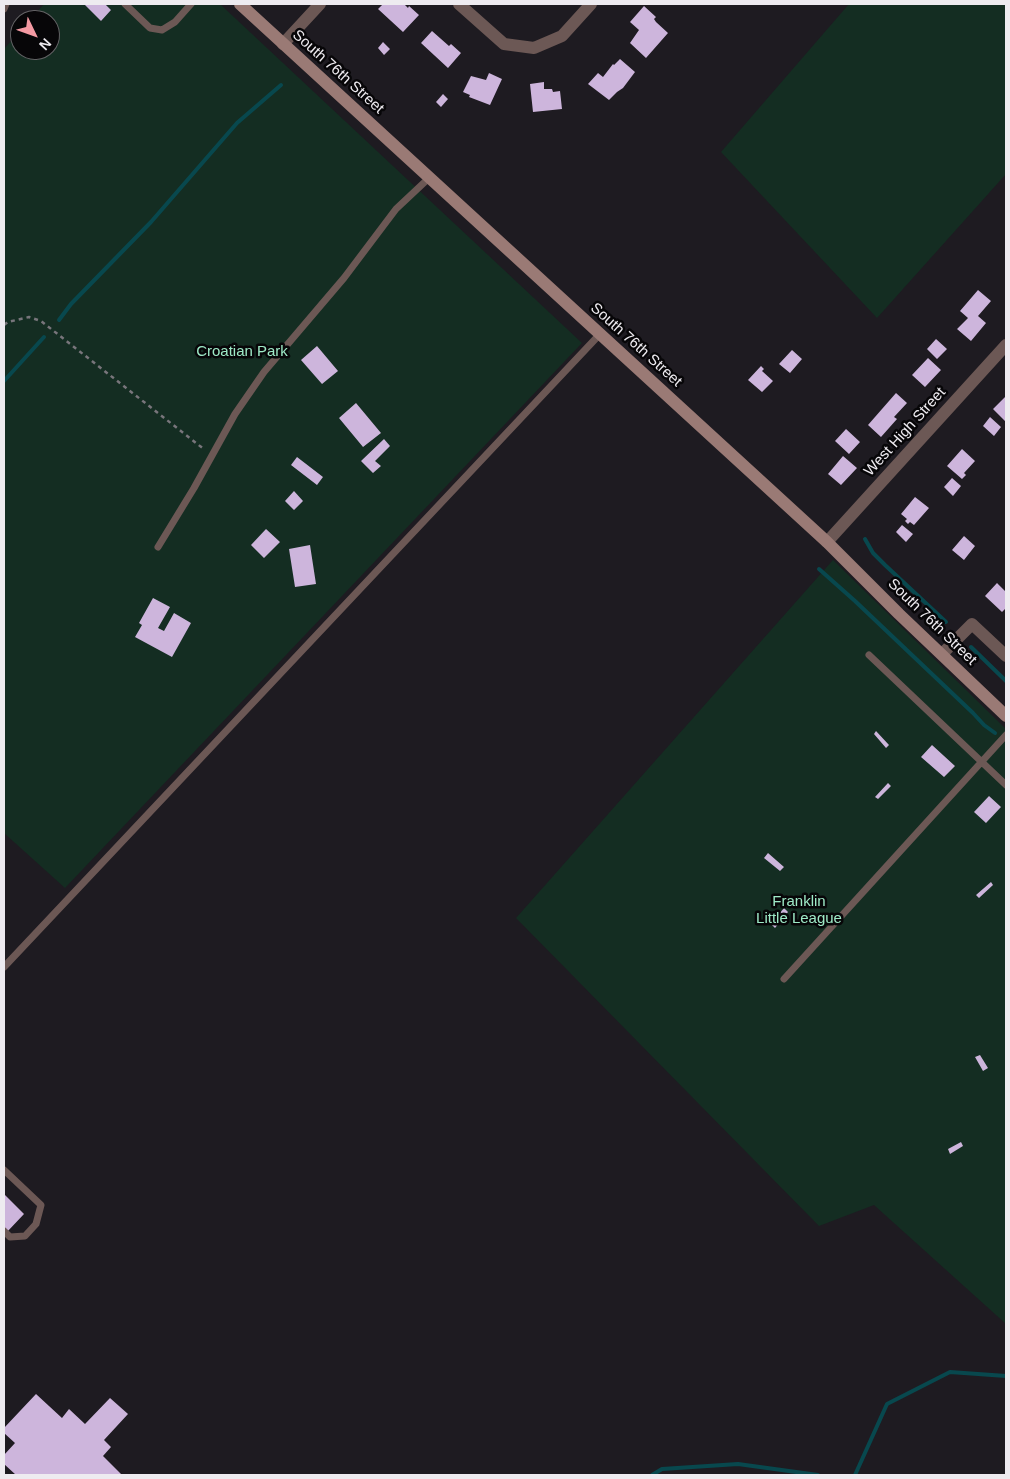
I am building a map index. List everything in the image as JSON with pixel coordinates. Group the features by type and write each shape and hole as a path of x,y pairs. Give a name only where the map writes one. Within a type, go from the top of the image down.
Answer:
{"main road":[{"name":"South 76th Street","path":"240,4 827,542 892,608 1006,716"}],"street":[{"path":"283,44 320,4"},
{"path":"459,4 504,44 534,48 562,36 591,4"},
{"name":"West High Street","path":"827,542 1006,345"},
{"path":"942,654 972,624 1006,656"}],"lane":[{"path":"125,4 150,28 162,30 175,22 191,4"},
{"path":"158,547 235,414 264,372 344,278 396,209 429,178"},
{"path":"4,967 600,334"},
{"path":"869,655 1006,785"},
{"path":"784,979 1006,735"},
{"path":"4,1170 41,1205 36,1224 25,1236 10,1237 4,1231"}],"path":[{"path":"4,325 8,322 29,317 41,321 212,455"}],"green space":[{"name":"Croatian Park","path":"44,4 220,4 582,343 65,888 4,833 4,49 10,42 10,60 60,60 60,10 39,10"},
{"path":"849,4 1006,4 1006,174 877,318 721,152"},
{"name":"Franklin Little League","path":"833,560 1006,729 1006,1324 874,1205 819,1226 516,918"}],"building":[{"path":"86,4 105,4 111,10 101,21"},
{"path":"383,4 404,4 419,15 403,32 378,9"},
{"path":"644,6 656,17 654,19 656,22 668,33 646,58 630,43 639,30 630,22"},
{"path":"432,31 449,46 451,44 461,53 448,68 421,43"},
{"path":"383,42 390,49 384,55 378,48"},
{"path":"620,59 635,72 623,88 609,100 588,84 598,73 603,77 613,64"},
{"path":"489,73 502,79 490,105 469,97 470,95 463,92 471,76 486,80"},
{"path":"544,82 544,89 552,89 553,92 560,91 562,109 533,112 530,84"},
{"path":"443,94 448,99 441,107 436,102"},
{"path":"978,290 991,301 978,316 986,323 971,341 957,329 968,318 960,311"},
{"path":"936,339 947,349 937,359 927,349"},
{"path":"317,346 338,371 322,384 301,360"},
{"path":"792,350 802,359 790,373 779,364"},
{"path":"928,358 941,370 925,387 912,375"},
{"path":"761,366 764,369 762,371 773,381 762,392 748,380"},
{"path":"896,393 907,403 894,417 897,419 881,437 868,425"},
{"path":"1006,396 1006,422 993,409"},
{"path":"356,403 381,433 363,447 339,418"},
{"path":"990,417 1001,427 994,436 983,426"},
{"path":"846,429 860,442 849,454 835,441"},
{"path":"384,439 390,446 375,461 381,466 373,473 361,461"},
{"path":"962,449 975,461 964,473 966,475 962,479 947,466"},
{"path":"843,456 857,468 841,485 828,474"},
{"path":"297,457 323,477 317,485 291,465"},
{"path":"952,478 961,486 953,496 944,487"},
{"path":"294,491 303,501 294,510 285,501"},
{"path":"915,497 929,508 914,525 910,522 908,524 905,521 907,519 901,514"},
{"path":"902,525 913,534 906,542 896,532"},
{"path":"266,529 280,542 264,558 251,545"},
{"path":"964,536 975,546 964,560 952,550"},
{"path":"310,545 316,584 295,587 289,549"},
{"path":"997,583 1006,592 1006,608 1002,612 985,596"},
{"path":"153,598 170,607 158,628 164,631 174,613 191,623 172,657 135,637 142,625 139,623"},
{"path":"876,731 889,745 886,748 874,734"},
{"path":"932,745 955,766 944,777 921,757"},
{"path":"888,783 891,786 878,799 875,797"},
{"path":"989,796 1001,807 986,823 974,812"},
{"path":"768,853 784,867 780,871 764,858"},
{"path":"991,882 993,885 979,898 976,895"},
{"path":"784,908 788,912 775,928 771,924"},
{"path":"980,1055 988,1068 983,1071 975,1057"},
{"path":"961,1142 963,1146 950,1154 948,1149"},
{"path":"4,1194 24,1214 7,1232 4,1229"},
{"path":"36,1394 62,1418 69,1409 85,1424 110,1398 128,1414 104,1440 111,1447 103,1456 122,1475 16,1475 4,1464 4,1455 15,1443 4,1433 4,1428"}],"waterway":[{"path":"59,320 71,304 151,222 237,123 281,85"},
{"path":"4,381 44,337"},
{"path":"865,539 873,553 946,622"},
{"path":"819,569 984,725 995,733"},
{"path":"971,647 1006,681"},
{"path":"855,1475 887,1404 950,1372 1006,1376"},
{"path":"652,1475 662,1469 738,1464 818,1475"}]}
